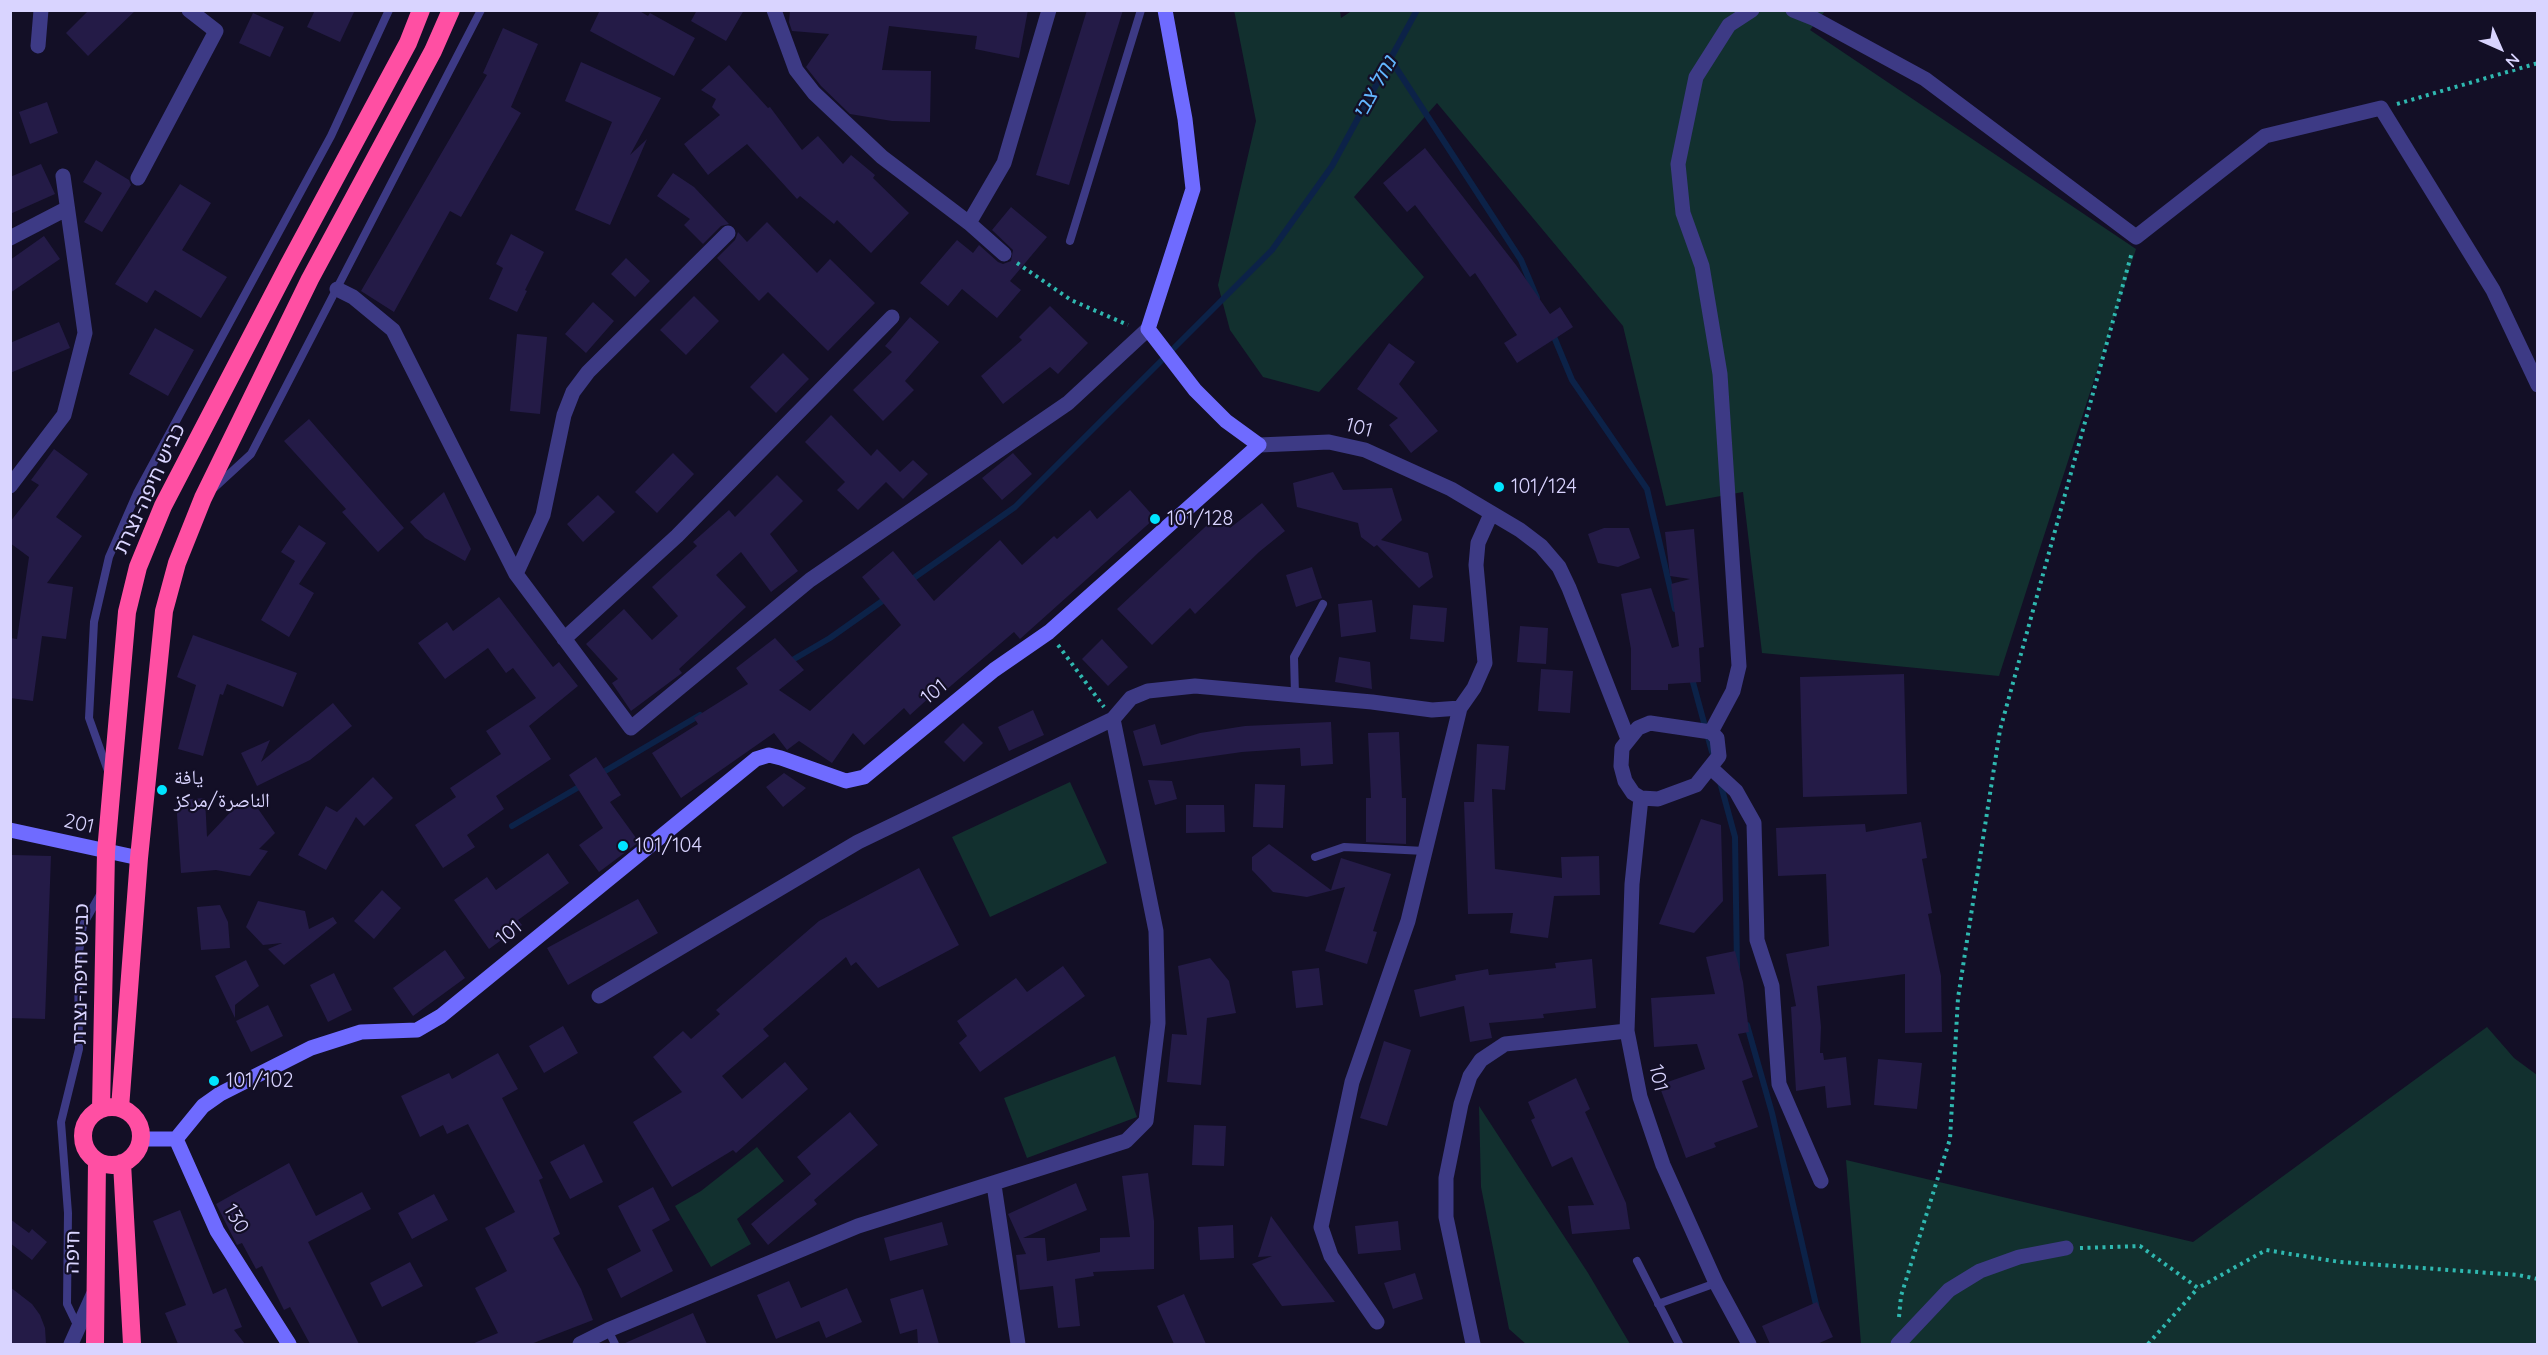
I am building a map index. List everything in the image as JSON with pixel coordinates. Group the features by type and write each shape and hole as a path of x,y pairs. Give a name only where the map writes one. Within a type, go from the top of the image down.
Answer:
{"highway":[{"name":"כביש חיפה-נצרת","path":"101,1109 106,852 127,612 138,567 163,506 408,43 421,10"},
{"path":"120,1108 139,858 164,611 177,563 203,498 310,279 433,51 451,10"},
{"path":"120,1108 136,1120 141,1139 135,1154 122,1163 105,1164 97,1161 86,1150 83,1134 88,1119 101,1109 120,1108"},
{"name":"חיפה","path":"94,1344 97,1161"},
{"path":"122,1163 132,1344"}],"street":[{"path":"38,46 41,10"},
{"path":"138,178 216,32 189,10"},
{"path":"774,10 796,70 814,93 882,157 969,223 1004,254"},
{"path":"969,223 1004,163 1049,10"},
{"path":"337,289 353,297 393,330 516,574 631,728 810,580 1068,403 1148,329 1193,189 1185,119 1165,10"},
{"path":"1711,732 1733,691 1739,666 1720,374 1702,266 1683,213 1678,164 1696,77 1729,26 1752,10"},
{"path":"1801,12 1925,79 2136,237 2265,136 2381,108 2493,290 2538,386"},
{"path":"10,486 64,415 85,333 63,176"},
{"path":"10,238 66,209"},
{"path":"516,574 543,515 564,415 573,392 588,372 728,233"},
{"path":"564,639 677,536 892,317"},
{"path":"1148,329 1195,390 1226,420 1259,445"},
{"name":"101","path":"176,1139 203,1106 220,1094 311,1048 361,1032 417,1029 441,1016 756,759 769,755 782,758 846,781 864,777 994,670 1048,632 1259,445 1329,442 1365,450 1441,484 1541,546 1559,567 1628,739"},
{"path":"1377,1322 1331,1256 1321,1227 1352,1082 1408,921 1460,708 1474,688 1485,663 1476,565 1478,543 1491,514"},
{"path":"599,996 858,842 1113,719 1131,698 1148,691 1195,686 1432,710 1460,708"},
{"path":"580,1344 608,1330 858,1226 994,1185 1126,1141 1146,1120 1158,1023 1156,931 1113,719"},
{"path":"1650,723 1711,732 1720,745 1719,756 1696,785 1658,800 1641,798 1633,793 1625,780 1622,748 1638,728 1650,723"},
{"path":"1711,768 1736,791 1754,823 1757,940 1772,986 1779,1084 1821,1181"},
{"name":"101","path":"1641,798 1632,884 1627,1031 1640,1097 1663,1165 1716,1283 1749,1344"},
{"name":"201","path":"10,830 139,858"},
{"path":"1473,1344 1446,1217 1446,1178 1461,1104 1470,1076 1481,1060 1505,1044 1627,1031"},
{"path":"141,1139 176,1139"},
{"name":"130","path":"176,1139 217,1231 289,1344"},
{"path":"994,1185 1018,1344"},
{"path":"1898,1344 1949,1290 1980,1271 2019,1257 2066,1248"},
{"path":"72,1344 80,1330 94,1292"}],"lane":[{"path":"112,783 89,718 94,622 109,557 137,493 331,136 389,10"},
{"path":"203,498 251,454 481,10"},
{"path":"1070,241 1141,10"},
{"path":"1295,695 1294,657 1323,604"},
{"path":"1315,857 1344,847 1425,851"},
{"path":"80,1330 67,1304 68,1214 61,1122 79,1049 78,959 83,925 106,885"},
{"path":"1637,1261 1679,1344"},
{"path":"1659,1304 1716,1283"},
{"path":"608,1330 615,1344"}],"path":[{"path":"2381,108 2538,63"},
{"path":"1898,1344 1901,1296 1950,1139 1958,998 2000,730 2136,237"},
{"path":"1004,254 1071,300 1135,328 1148,329"},
{"path":"1048,632 1113,719"},
{"path":"2066,1248 2140,1246 2198,1288"},
{"path":"2148,1344 2198,1288 2266,1250 2340,1262 2518,1275 2538,1279"}],"green space":[{"path":"1234,10 1340,11 1341,18 1353,10 1825,11 1810,30 2136,249 1999,676 1762,653 1743,492 1666,506 1623,326 1437,103 1354,197 1424,277 1319,392 1263,377 1230,330 1218,285 1256,121"},
{"path":"1070,782 1107,863 990,917 952,837"},
{"path":"2487,1027 2514,1058 2537,1075 2537,1344 1861,1344 1846,1160 2193,1242"},
{"path":"1115,1056 1137,1117 1027,1158 1004,1098"},
{"path":"1479,1106 1588,1273 1630,1344 1526,1344 1509,1329 1481,1187"},
{"path":"757,1147 784,1181 737,1219 751,1244 711,1267 675,1206 701,1191"}],"building":[{"path":"89,10 136,10 88,56 66,33"},
{"path":"315,10 355,10 340,42 307,27"},
{"path":"600,10 638,10 648,16 650,13 695,38 674,76 590,31"},
{"path":"697,10 744,10 726,41 691,21"},
{"path":"790,10 1028,10 1019,58 975,49 977,36 889,26 882,70 931,71 930,122 892,121 850,114 821,86 806,67 829,34 792,31 789,22"},
{"path":"1087,10 1123,10 1069,185 1036,175"},
{"path":"253,13 284,27 270,57 239,43"},
{"path":"503,28 538,44 511,107 521,113 461,217 450,211 394,312 361,291 487,75 483,73"},
{"path":"581,62 661,98 630,155 647,139 610,225 575,210 612,122 565,101"},
{"path":"729,65 768,108 770,107 802,150 818,136 843,164 851,155 875,175 873,178 909,213 871,253 837,220 834,224 800,196 797,199 747,144 708,175 684,144 720,115 712,107 716,99 701,90"},
{"path":"47,102 58,133 30,144 19,112"},
{"path":"1425,148 1516,265 1550,314 1560,307 1573,327 1517,363 1504,343 1517,335 1475,273 1470,277 1415,205 1407,212 1383,183"},
{"path":"96,160 129,180 131,185 102,232 84,222 102,193 83,182"},
{"path":"41,164 55,194 10,214 10,177"},
{"path":"673,173 694,187 729,224 721,226 703,244 684,225 690,219 657,196"},
{"path":"180,184 211,203 182,250 227,277 201,318 155,290 147,303 115,284"},
{"path":"1011,207 1047,237 1010,281 1021,290 997,318 962,289 948,306 920,283 957,240 973,253 979,245 998,262 1003,264 1011,261 1013,250 992,230"},
{"path":"767,222 817,273 830,259 875,303 828,351 768,292 759,301 717,258 735,240 738,232 747,242"},
{"path":"511,234 544,252 517,312 489,299 503,268 496,264"},
{"path":"44,236 60,259 10,293 10,260"},
{"path":"626,258 650,281 635,297 611,274"},
{"path":"694,296 719,321 686,355 660,330"},
{"path":"593,302 614,321 586,353 565,334"},
{"path":"1050,306 1088,343 1058,374 1050,367 1003,404 981,376 1022,340 1019,337"},
{"path":"910,317 939,342 905,381 914,390 883,421 853,390 892,352 885,346"},
{"path":"59,322 70,348 10,373 10,343"},
{"path":"155,328 194,350 168,396 129,374"},
{"path":"517,334 547,337 540,414 510,411"},
{"path":"1389,343 1415,362 1399,384 1438,431 1411,453 1389,425 1398,418 1357,389"},
{"path":"783,353 809,379 776,413 750,387"},
{"path":"831,415 871,456 877,449 900,472 913,460 928,474 903,499 886,482 858,510 837,490 845,482 805,442"},
{"path":"309,419 404,528 378,552 342,512 346,509 284,441"},
{"path":"54,449 88,474 56,517 82,536 47,583 73,587 66,639 42,636 33,701 10,698 10,638 17,639 29,557 10,543 10,522 39,485 31,480"},
{"path":"673,453 694,474 657,513 635,492"},
{"path":"1013,453 1032,474 1002,500 982,478"},
{"path":"1333,472 1343,490 1392,488 1402,520 1381,540 1428,553 1433,577 1419,588 1377,545 1374,547 1361,537 1358,523 1297,507 1293,483"},
{"path":"777,475 803,501 770,534 798,571 771,592 741,552 716,575 746,607 679,669 682,673 631,711 612,683 618,679 586,644 624,609 652,640 678,616 652,587 697,546 693,542 729,510 735,517"},
{"path":"1130,490 1155,518 1020,639 1014,632 946,690 942,686 910,715 904,708 864,745 853,733 832,763 799,741 787,750 774,733 681,798 652,753 698,724 694,718 748,684 736,668 775,638 804,670 779,690 810,711 901,625 862,577 893,551 934,601 1000,540 1022,565 1054,536 1057,539 1090,510 1097,519"},
{"path":"444,492 471,549 465,561 425,538 410,522"},
{"path":"598,495 615,512 583,542 567,524"},
{"path":"1262,503 1285,531 1259,552 1195,614 1190,608 1152,645 1117,609 1218,515 1230,528"},
{"path":"299,525 326,543 299,584 314,593 289,637 261,620 295,561 281,552"},
{"path":"1604,528 1629,528 1640,558 1618,567 1598,563 1588,534"},
{"path":"1694,529 1704,647 1699,648 1701,682 1668,684 1668,690 1631,690 1631,649 1621,594 1651,588 1672,648 1679,646 1671,584 1690,579 1670,576 1665,532"},
{"path":"1312,567 1322,598 1296,607 1286,575"},
{"path":"499,597 553,667 559,662 578,686 529,726 551,759 496,796 504,809 467,835 475,847 443,868 415,825 456,797 450,788 501,754 486,731 536,698 513,668 506,673 488,648 445,679 418,643 447,622 453,631"},
{"path":"1372,600 1376,632 1341,637 1338,604"},
{"path":"1413,605 1447,608 1444,642 1410,639"},
{"path":"1520,626 1548,628 1546,664 1517,662"},
{"path":"193,635 297,673 283,707 227,684 223,695 220,694 203,756 178,749 196,685 177,677"},
{"path":"1102,639 1128,667 1108,686 1082,659"},
{"path":"1339,657 1370,662 1372,689 1335,682"},
{"path":"1541,669 1573,671 1570,713 1538,711"},
{"path":"1904,674 1907,794 1803,797 1800,677"},
{"path":"333,703 352,726 310,760 257,786 241,753 270,740 261,762"},
{"path":"1033,710 1044,735 1009,751 998,727"},
{"path":"1331,722 1333,764 1301,766 1300,748 1242,752 1143,766 1133,731 1155,724 1161,745 1200,733 1245,726"},
{"path":"963,723 983,743 964,762 944,742"},
{"path":"1399,732 1402,798 1406,798 1406,844 1366,842 1366,798 1371,798 1368,733"},
{"path":"1477,744 1509,746 1505,790 1492,789 1495,869 1562,878 1561,857 1599,856 1600,895 1554,896 1548,938 1510,933 1513,913 1468,914 1464,802 1474,802"},
{"path":"596,757 621,795 610,802 639,842 599,872 579,845 603,828 569,775"},
{"path":"784,773 806,788 783,807 766,787"},
{"path":"373,777 393,798 364,826 356,817 326,870 298,855 326,806 337,812"},
{"path":"1148,780 1172,781 1177,799 1155,805"},
{"path":"1255,784 1285,785 1283,828 1253,827"},
{"path":"205,798 207,837 241,801 254,803 275,833 259,849 268,851 250,876 216,870 181,873 176,800"},
{"path":"1186,805 1224,805 1225,832 1186,833"},
{"path":"1701,819 1721,825 1723,901 1694,933 1659,924"},
{"path":"1921,822 1927,858 1922,859 1932,913 1928,914 1941,976 1942,1032 1905,1033 1905,974 1817,986 1821,1027 1820,1053 1823,1053 1824,1060 1846,1057 1851,1105 1827,1108 1825,1086 1796,1091 1791,1007 1796,1006 1786,954 1829,946 1826,874 1778,876 1776,828 1865,824 1866,832"},
{"path":"1269,844 1331,890 1341,858 1391,874 1373,931 1377,932 1367,964 1325,951 1345,887 1307,897 1273,892 1252,870 1252,857"},
{"path":"548,853 569,883 518,920 522,925 489,949 454,900 487,877 496,890"},
{"path":"12,855 51,856 45,1019 10,1018"},
{"path":"919,868 959,945 878,988 856,962 851,966 846,957 763,1029 769,1036 722,1076 742,1099 785,1062 808,1089 736,1153 733,1150 672,1187 633,1122 682,1092 653,1057 683,1031 691,1039 720,1014 716,1010 819,921"},
{"path":"382,890 401,908 374,939 354,921"},
{"path":"638,899 658,933 568,985 547,948"},
{"path":"258,901 305,911 309,929 333,917 337,923 284,965 268,949 282,943 263,945 246,927"},
{"path":"220,905 228,922 230,948 201,950 197,907"},
{"path":"445,950 465,978 413,1016 393,988"},
{"path":"1735,951 1743,982 1749,1032 1738,1034 1753,1077 1742,1081 1758,1127 1714,1143 1716,1147 1686,1158 1659,1085 1705,1069 1697,1044 1654,1047 1651,998 1715,994 1706,957"},
{"path":"1210,958 1229,981 1236,1013 1207,1018 1201,1085 1167,1082 1172,1034 1187,1035 1178,966"},
{"path":"1592,959 1596,1008 1543,1014 1544,1018 1489,1023 1492,1038 1470,1042 1464,1006 1420,1017 1414,990 1456,980 1455,975 1488,969 1489,975 1556,968 1555,963"},
{"path":"246,960 259,986 235,1005 235,1018 215,976"},
{"path":"1063,966 1085,996 980,1072 959,1043 967,1036 957,1021 1016,978 1027,992"},
{"path":"1319,968 1323,1005 1296,1008 1292,971"},
{"path":"334,973 352,1010 328,1022 310,985"},
{"path":"268,1005 283,1036 251,1052 236,1021"},
{"path":"563,1026 578,1053 544,1073 529,1046"},
{"path":"1384,1041 1411,1050 1387,1126 1360,1118"},
{"path":"498,1053 518,1089 502,1098 543,1178 539,1180 560,1234 553,1238 581,1289 593,1320 531,1344 472,1344 498,1333 475,1288 507,1271 485,1228 515,1212 468,1124 447,1134 443,1125 420,1137 401,1096 449,1073 452,1079"},
{"path":"1878,1059 1922,1063 1917,1109 1874,1105"},
{"path":"1576,1078 1590,1109 1585,1112 1626,1203 1630,1229 1572,1234 1568,1206 1594,1205 1572,1157 1552,1167 1531,1120 1535,1118 1528,1102"},
{"path":"850,1112 878,1145 814,1200 817,1204 768,1245 751,1224 811,1174 797,1157"},
{"path":"1194,1125 1226,1126 1224,1166 1192,1165"},
{"path":"584,1144 603,1182 570,1199 550,1162"},
{"path":"289,1163 316,1216 362,1192 371,1209 308,1242 359,1344 310,1344 290,1307 284,1310 262,1266 256,1269 242,1243 237,1245 216,1204"},
{"path":"1148,1173 1154,1221 1154,1269 1093,1272 1094,1276 1075,1279 1080,1326 1058,1328 1053,1286 1020,1290 1016,1255 1026,1254 1008,1214 1076,1183 1087,1210 1023,1238 1045,1238 1047,1261 1100,1252 1100,1238 1130,1237 1122,1176"},
{"path":"653,1187 670,1220 652,1230 673,1271 621,1298 607,1269 641,1251 618,1206"},
{"path":"434,1194 448,1220 412,1239 398,1213"},
{"path":"180,1210 213,1294 226,1288 242,1327 234,1330 245,1344 178,1344 165,1313 186,1305 153,1221"},
{"path":"1271,1216 1335,1302 1282,1306 1252,1264 1272,1256 1258,1257"},
{"path":"10,1219 29,1233 32,1229 47,1242 32,1260 10,1243"},
{"path":"1398,1221 1401,1250 1358,1254 1355,1226"},
{"path":"942,1222 948,1245 890,1261 884,1238"},
{"path":"1233,1225 1234,1258 1200,1260 1198,1227"},
{"path":"410,1262 423,1286 382,1307 370,1283"},
{"path":"1415,1273 1423,1299 1393,1309 1384,1283"},
{"path":"789,1281 801,1308 847,1288 862,1322 826,1338 819,1321 776,1339 757,1295"},
{"path":"10,1287 32,1304 40,1315 45,1328 46,1344 10,1344"},
{"path":"923,1289 939,1344 918,1344 917,1329 900,1334 890,1299"},
{"path":"1184,1294 1206,1344 1174,1344 1157,1306"},
{"path":"1817,1302 1833,1337 1817,1344 1770,1344 1762,1326"},
{"path":"693,1313 707,1344 623,1344"}],"waterway":[{"name":"נחל צבי","path":"908,582 1015,507 1272,250 1332,166 1417,10"},
{"name":"נחל צבי","path":"1391,60 1521,260 1537,298"},
{"path":"1552,332 1572,380 1647,489 1675,609"},
{"path":"789,662 830,638 888,597"},
{"path":"1691,675 1712,752"},
{"path":"600,774 700,715"},
{"path":"1720,782 1735,837 1737,968"},
{"path":"512,826 584,784"},
{"path":"1747,1025 1772,1113 1817,1309"}],"place":[{"name":"101/124","path":"1499,487"},
{"name":"101/128","path":"1155,519"},
{"name":"يافة الناصرة/مركز","path":"162,790"},
{"name":"101/104","path":"623,846"},
{"name":"101/102","path":"214,1081"}]}
